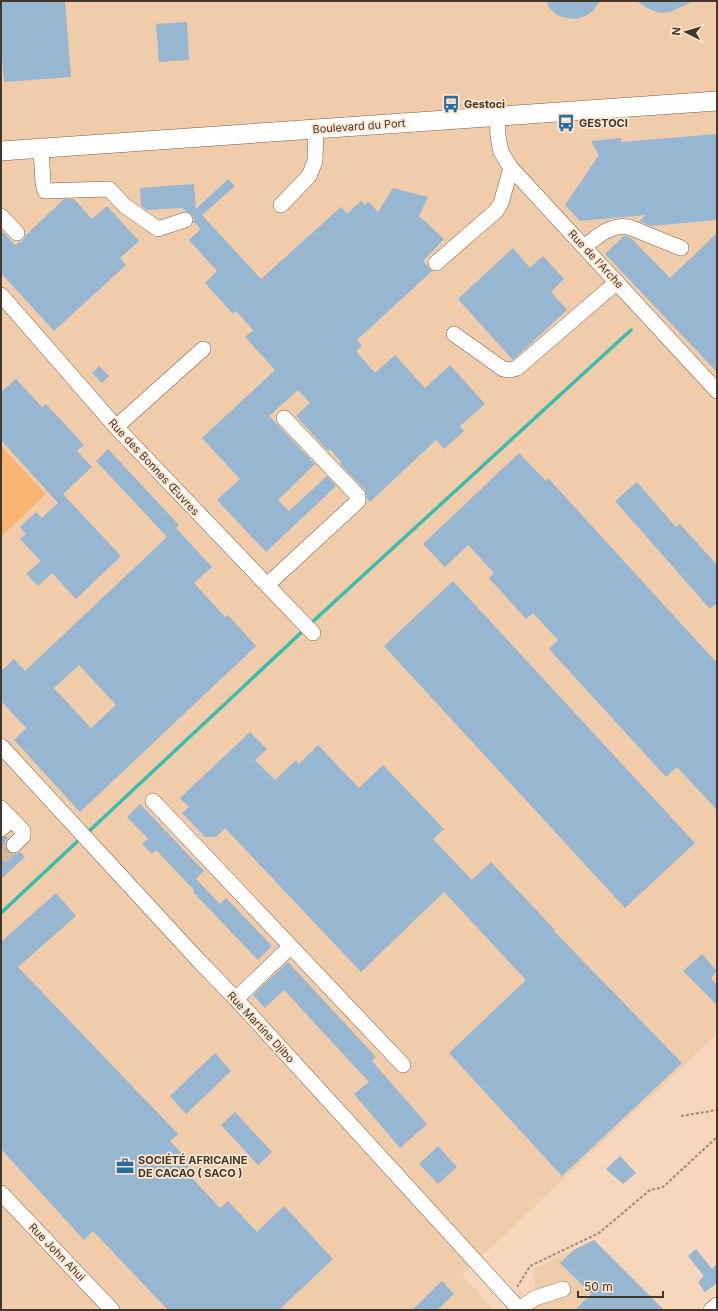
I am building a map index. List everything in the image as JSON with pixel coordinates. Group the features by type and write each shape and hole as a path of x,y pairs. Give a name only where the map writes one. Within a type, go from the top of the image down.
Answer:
{"main road":[{"name":"Boulevard du Port","path":"1,151 717,101"}],"street":[{"name":"Rue de l'Arche","path":"497,116 498,136 501,152 511,168 717,391"},
{"path":"281,205 309,176 315,161 316,129"},
{"path":"41,149 43,183 45,191 109,189 125,206 158,229 185,220"},
{"path":"436,263 496,211 501,203 511,168"},
{"path":"1,216 17,233"},
{"path":"584,247 607,230 618,226 624,226 681,248"},
{"path":"454,334 503,369 510,370 517,368 617,282"},
{"name":"Rue des Bonnes Œuvres","path":"1,295 116,427 313,633"},
{"path":"116,427 203,349"},
{"path":"267,585 358,500 358,496 284,418"},
{"name":"Rue Martine Djibo","path":"1,746 236,999 516,1306"},
{"path":"153,801 402,1065"},
{"path":"1,808 12,819 19,840"},
{"path":"1,829 12,819"},
{"path":"236,999 290,947"},
{"name":"Rue John Ahui","path":"1,1193 112,1310"},
{"path":"516,1306 563,1289"},
{"path":"711,1310 717,1305"}],"path":[{"path":"681,1116 717,1110"},
{"path":"516,1306 530,1266 599,1233 650,1190 663,1188 717,1137"}],"shaded area":[{"path":"1,1 717,1 717,1034 462,1275 494,1310 1,1310"},
{"path":"1,446 46,494 3,535 1,533"},
{"path":"594,1240 664,1310 536,1310 534,1269"}],"building":[{"path":"1,1 65,1 71,77 4,82 1,47"},
{"path":"546,1 600,1 593,11 576,19 557,15 550,9"},
{"path":"636,1 694,1 670,12 661,13 651,10"},
{"path":"187,22 189,60 159,62 156,24"},
{"path":"717,134 717,220 650,226 639,221 646,215 580,221 565,205 599,155 591,141 621,138 621,142"},
{"path":"228,179 235,186 202,215 261,279 341,207 347,214 361,201 365,205 369,202 378,212 393,188 428,197 419,216 444,239 423,261 432,271 357,340 362,346 356,351 375,373 395,355 425,388 450,365 485,404 460,426 464,431 444,449 436,440 370,502 367,499 365,490 340,464 341,462 330,449 328,451 296,416 310,403 298,390 269,416 315,464 278,500 289,511 327,476 336,486 266,552 217,500 240,479 202,438 275,370 245,337 253,330 236,311 233,314 205,283 217,271 189,240 201,229 194,222 193,223 194,218 191,214 182,208 147,210 141,206 140,188 194,184 196,209"},
{"path":"64,199 74,199 92,219 107,206 139,241 120,258 126,265 54,331 1,273 1,230 15,245 23,240 26,235"},
{"path":"717,233 717,372 605,254 624,236 627,236 631,238 670,278"},
{"path":"513,248 530,268 543,256 564,279 551,292 567,310 513,360 458,299"},
{"path":"99,366 109,376 102,383 92,373"},
{"path":"16,379 42,407 46,404 84,445 77,451 92,467 63,494 121,556 76,599 52,573 38,586 26,574 41,561 20,539 26,534 20,527 36,512 42,518 58,503 1,440 1,392"},
{"path":"108,449 179,525 176,528 212,567 194,583 225,617 228,615 256,646 80,812 14,740 26,728 1,701 1,671 14,659 25,671 167,537 96,461","holes":["79,665 116,705 91,728 54,688"]},
{"path":"519,453 546,481 548,478 717,663 717,810 677,767 666,777 549,649 558,640 533,613 526,619 489,578 494,573 468,545 445,567 423,544"},
{"path":"637,482 676,527 680,524 717,565 717,603 710,609 615,501"},
{"path":"453,581 695,843 625,908 384,646"},
{"path":"250,732 267,749 255,760 275,780 296,760 299,764 318,745 359,788 383,765 444,829 433,839 472,880 491,862 555,930 554,931 682,1063 562,1176 449,1053 526,980 444,892 361,972 225,828 216,837 205,837 182,813 189,807 180,798"},
{"path":"140,804 204,871 196,879 220,904 226,898 272,946 258,960 193,892 194,890 156,850 152,854 142,844 148,839 127,817"},
{"path":"6,836 8,838 5,842 7,851 12,854 17,854 20,852 25,857 1,879 1,838"},
{"path":"56,893 76,916 18,967 178,1134 170,1141 188,1160 185,1163 196,1174 192,1178 220,1208 228,1201 257,1232 284,1206 333,1259 279,1310 168,1310 93,1231 84,1240 1,1149 1,942"},
{"path":"702,954 717,971 711,978 717,985 717,1005 683,971"},
{"path":"288,962 376,1057 372,1061 427,1124 400,1148 354,1094 369,1082 284,990 265,1008 253,995"},
{"path":"215,1053 231,1071 186,1114 170,1096"},
{"path":"235,1112 272,1152 258,1165 221,1125"},
{"path":"438,1146 457,1167 438,1184 419,1164"},
{"path":"620,1156 636,1173 623,1184 606,1169"},
{"path":"594,1240 664,1310 575,1310 591,1294 560,1263 574,1250"},
{"path":"696,1249 712,1269 717,1263 717,1283 705,1292 698,1282 704,1276 688,1256"},
{"path":"442,1281 454,1294 437,1310 412,1310"}],"waterway":[{"path":"309,625 631,330"},
{"path":"86,834 305,629"},
{"path":"1,913 81,838"}],"tunnel":[{"path":"1,858 14,845"}],"place":[{"name":"Gestoci","path":"451,104"},
{"name":"GESTOCI","path":"566,123"},
{"name":"SOCIÉTÉ AFRICAINE DE CACAO ( SACO )","path":"125,1166"}]}
